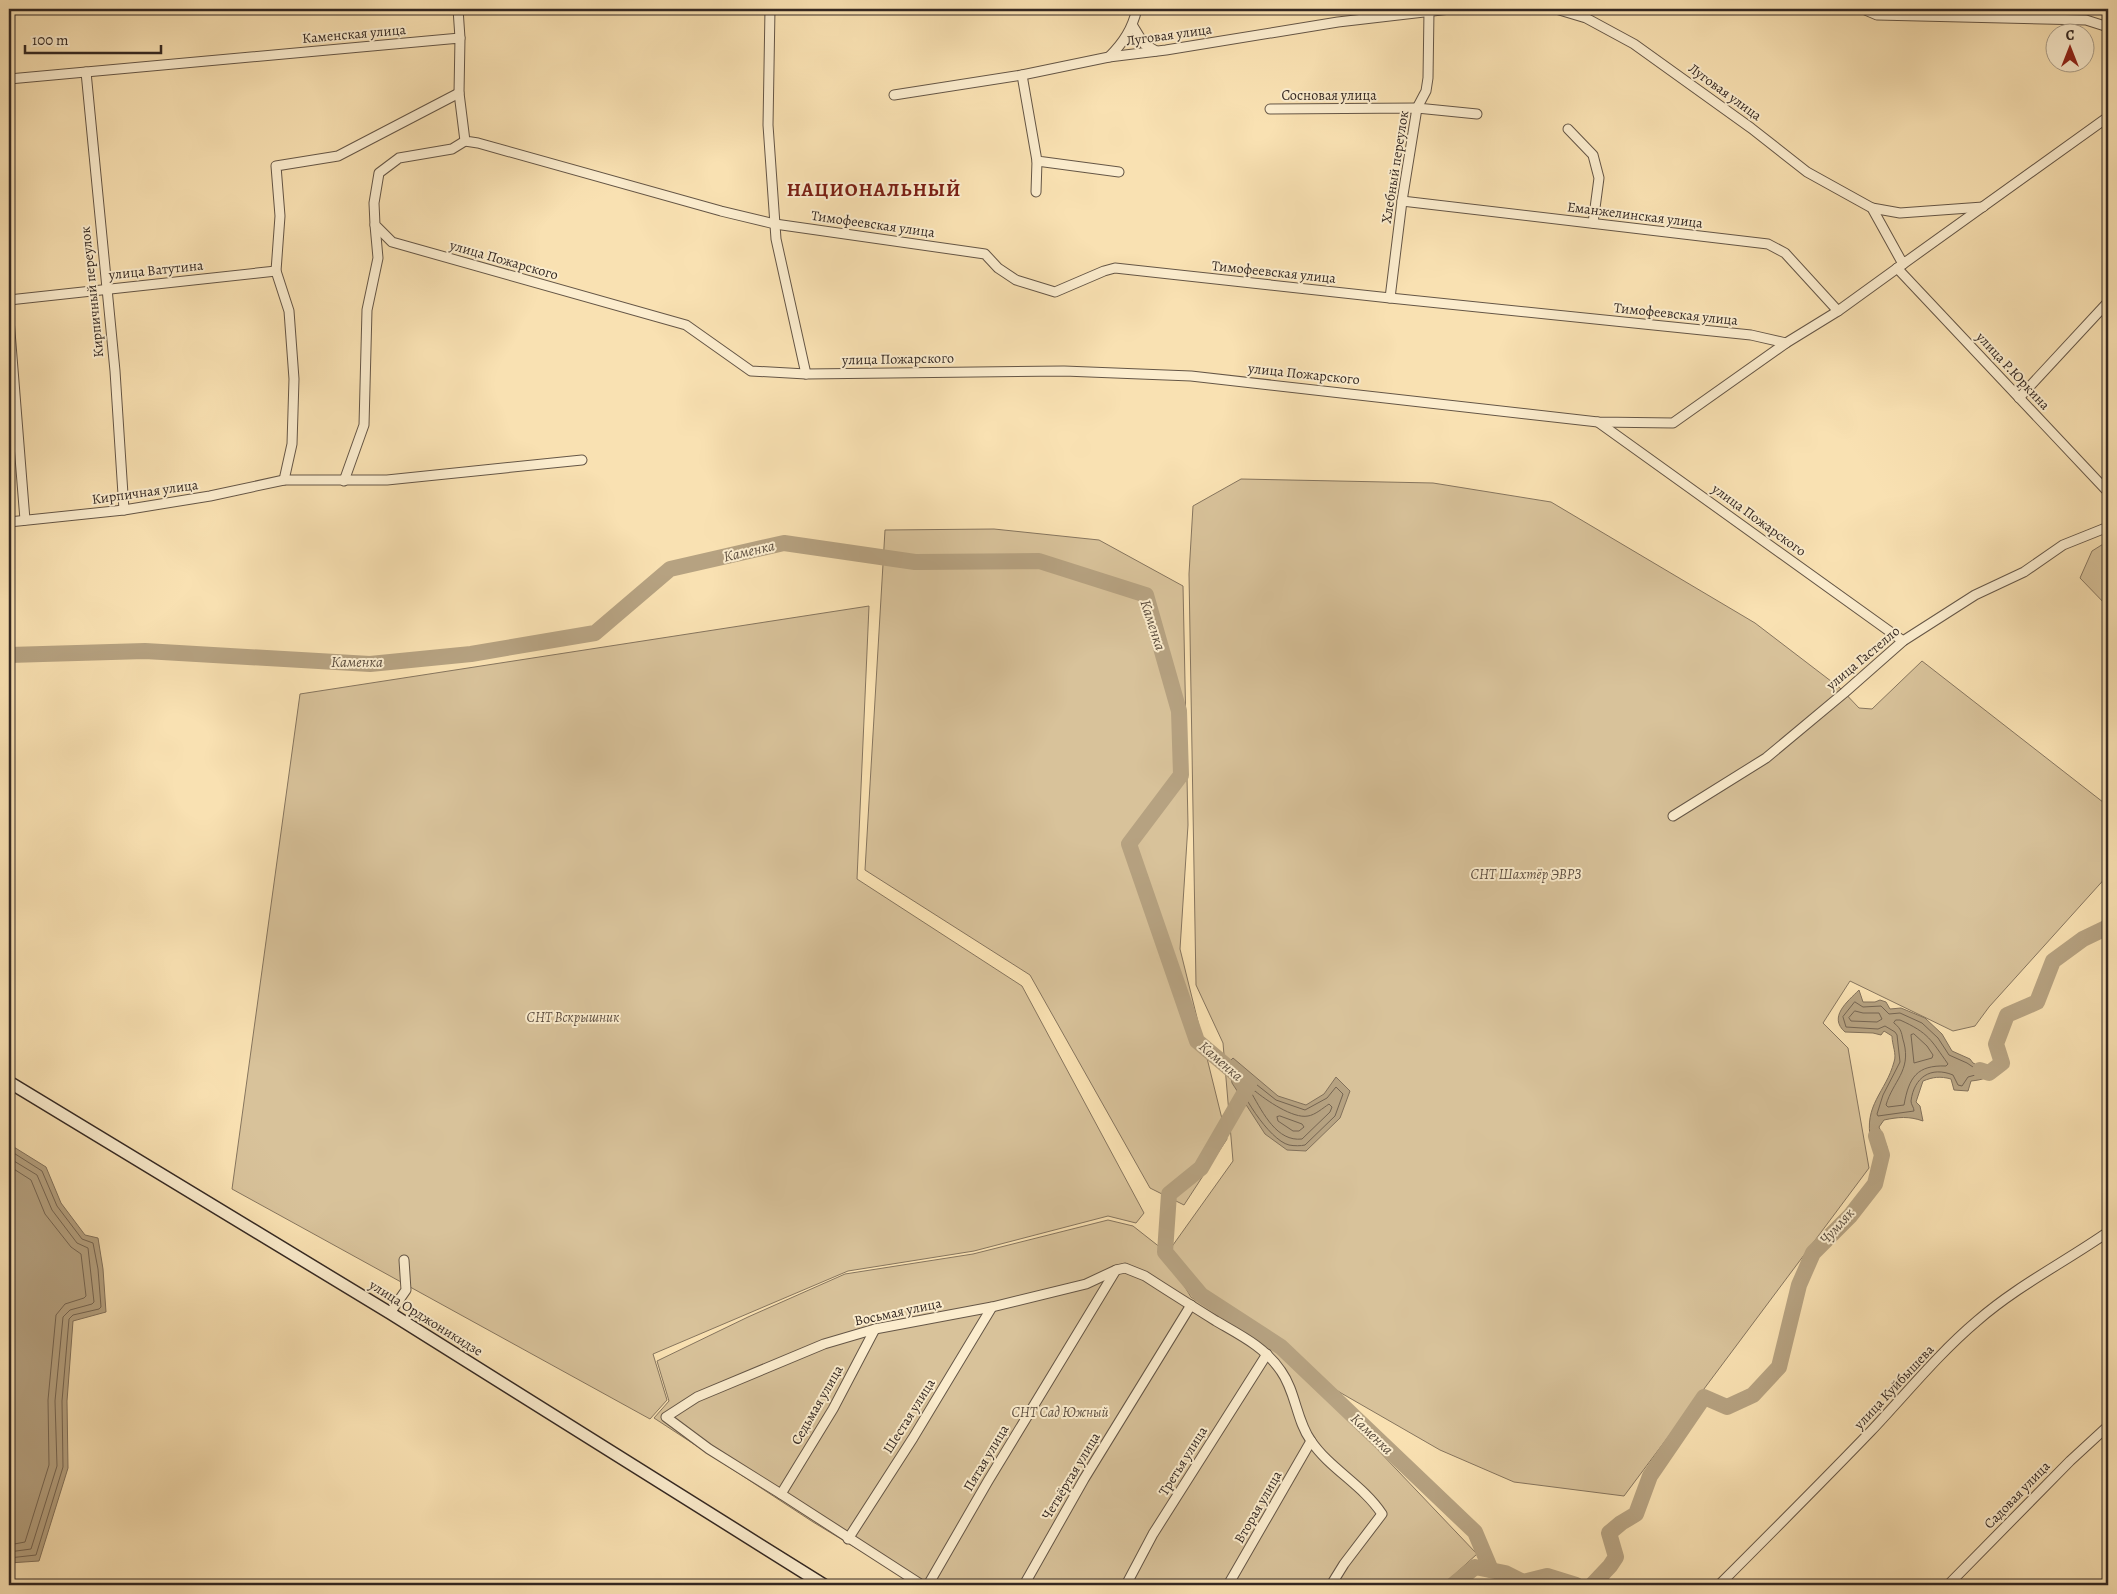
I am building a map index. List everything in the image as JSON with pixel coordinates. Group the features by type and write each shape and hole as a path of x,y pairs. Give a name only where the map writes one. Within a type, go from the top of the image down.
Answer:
{"main road":[{"name":"улица Орджоникидзе","path":"9,1082 390,1313 824,1585"}],"street":[{"path":"458,9 460,93 465,141"},
{"path":"770,9 768,125 774,224 806,374"},
{"path":"1109,57 1123,43 1133,26 1138,9"},
{"name":"Луговая улица","path":"894,95 1022,75 1109,57 1338,22 1450,9"},
{"name":"Луговая улица","path":"1556,9 1586,18 1634,44 1751,128 1806,172 1872,208 1900,213 1983,207"},
{"path":"1863,9 1877,15 2086,20 2108,27"},
{"name":"Хлебный переулок","path":"1390,298 1402,201 1417,108 1426,91 1428,78 1429,11"},
{"path":"1133,26 1144,44 1156,51"},
{"name":"Каменская улица","path":"9,79 460,38"},
{"name":"Кирпичный переулок","path":"86,72 115,371 124,510"},
{"path":"1022,75 1037,161 1036,192"},
{"path":"284,480 292,444 294,379 289,311 276,271 280,216 276,166 338,156 460,93"},
{"name":"Сосновая улица","path":"1270,109 1417,108 1477,114"},
{"path":"1872,208 1900,266 2108,117"},
{"path":"1568,129 1593,155 1599,178 1593,223"},
{"path":"344,480 364,425 367,310 378,258 374,203 379,173 399,158 452,149 465,141 478,143 721,212 774,224"},
{"path":"1037,161 1120,172"},
{"name":"Еманжелинская улица","path":"1402,201 1768,244 1786,253 1838,311"},
{"name":"Тимофеевская улица","path":"774,224 985,254 998,268 1016,280 1054,292 1115,268 1751,335 1786,343"},
{"name":"улица Пожарского","path":"375,225 392,242 686,326 751,371 806,374 1064,371 1191,376 1598,422 1673,423 1786,343 1838,311 1900,266"},
{"name":"улица Р.Юркина","path":"1900,266 2019,398 2108,492"},
{"name":"улица Ватутина","path":"9,300 276,271"},
{"path":"2019,398 2108,302"},
{"path":"9,319 25,520"},
{"name":"улица Пожарского","path":"1598,422 1903,641"},
{"name":"Кирпичная улица","path":"9,522 124,510 210,496 284,480 387,480 582,460"},
{"name":"улица Гастелло","path":"1673,816 1766,758 1903,641 1975,595 2024,572 2063,545 2108,527"},
{"name":"улица Куйбышева","path":"1719,1585 1828,1476 1953,1343 1977,1321 2012,1293 2108,1232"},
{"path":"390,1313 406,1290 404,1260"},
{"path":"1116,1270 1125,1268 1145,1276 1267,1354 1282,1372 1291,1389 1301,1424 1311,1441 1333,1467 1374,1501 1382,1514 1344,1564 1331,1585"},
{"name":"Восьмая улица","path":"782,1494 709,1449 666,1417 697,1397 824,1344 875,1329 992,1307 1086,1284 1116,1270"},
{"name":"Пятая улица","path":"928,1585 1047,1382 1116,1270"},
{"name":"Четвёртая улица","path":"1024,1585 1084,1479 1191,1305"},
{"name":"Шестая улица","path":"848,1539 992,1307"},
{"name":"Седьмая улица","path":"782,1494 833,1409 875,1329"},
{"name":"Третья улица","path":"1126,1585 1153,1534 1267,1354"},
{"name":"Садовая улица","path":"1948,1585 2070,1461 2108,1426"},
{"name":"Вторая улица","path":"1228,1585 1311,1441"},
{"path":"782,1494 848,1539 922,1585"}],"green space":[{"name":"СНТ Шахтёр ЭВРЗ","path":"1241,479 1433,483 1551,502 1755,623 1840,688 1859,708 1872,709 1922,661 2108,806 2108,875 1989,1007 1975,1026 1953,1031 1850,981 1823,1023 1848,1048 1869,1168 1624,1496 1514,1482 1440,1450 1341,1393 1193,1295 1168,1252 1233,1161 1223,1043 1196,985 1189,574 1193,506"},
{"path":"994,529 1099,540 1183,586 1188,825 1180,949 1227,1139 1184,1205 1150,1188 1030,975 865,870 885,530"},
{"path":"2108,541 2108,607 2080,578 2092,551"},
{"name":"СНТ Вскрышник","path":"869,606 857,879 1022,986 1144,1213 1136,1223 1108,1216 974,1251 848,1271 653,1354 667,1400 650,1419 232,1189 300,694"},
{"name":"СНТ Сад Южный","path":"1108,1220 1133,1226 1161,1248 1191,1297 1298,1366 1477,1554 1443,1585 917,1585 813,1522 654,1418 669,1401 657,1361 748,1317 845,1274 973,1254"}],"water":[{"path":"1859,990 1863,1002 1880,1000 1886,1002 1890,1009 1901,1008 1925,1018 1942,1034 1952,1051 1970,1059 1973,1063 1987,1070 1995,1064 2000,1069 1987,1078 1971,1081 1968,1091 1954,1090 1951,1079 1947,1078 1937,1077 1923,1081 1916,1102 1920,1106 1923,1121 1894,1118 1884,1120 1879,1127 1887,1147 1888,1159 1881,1157 1873,1148 1869,1128 1873,1108 1895,1059 1892,1036 1884,1031 1881,1035 1845,1032 1838,1021 1841,1010"},
{"path":"1233,1058 1278,1096 1306,1105 1324,1094 1336,1077 1350,1091 1340,1118 1306,1151 1287,1150 1265,1134 1232,1083 1229,1062"},
{"path":"9,1144 46,1167 61,1203 85,1235 98,1238 103,1269 106,1312 73,1321 67,1401 68,1468 39,1561 9,1563"}],"waterway":[{"name":"Каменка","path":"9,655 145,651 370,664 471,654 595,633 670,569 784,543 915,562 1039,561 1146,595 1179,711 1181,775 1129,844 1197,1041 1249,1085 1201,1168 1169,1194 1165,1252 1201,1295 1281,1347 1475,1532 1491,1570"},
{"name":"Чумляк","path":"1980,1070 1989,1073 2002,1063 1996,1044 2007,1015 2037,1002 2053,961 2083,939 2108,927"},
{"name":"Чумляк","path":"1592,1585 1616,1557 1609,1533 1636,1514 1650,1476 1704,1397 1727,1407 1753,1395 1779,1367 1799,1285 1813,1253 1850,1216 1875,1184 1882,1155 1876,1136"},
{"name":"Чумляк","path":"1453,1585 1475,1567 1505,1573 1523,1582 1547,1576 1576,1585"}],"district":[{"name":"НАЦИОНАЛЬНЫЙ","path":"874,190"}]}
